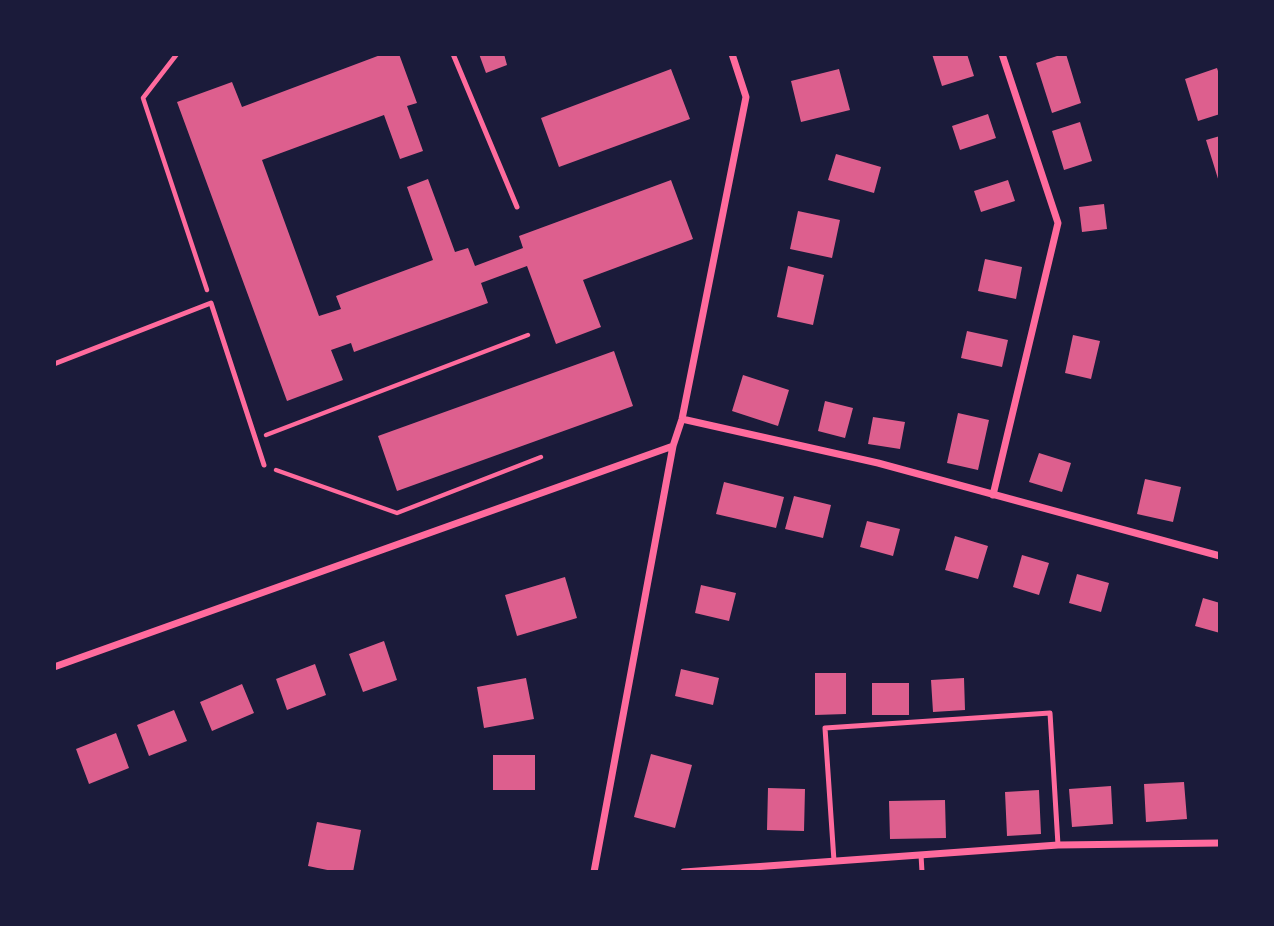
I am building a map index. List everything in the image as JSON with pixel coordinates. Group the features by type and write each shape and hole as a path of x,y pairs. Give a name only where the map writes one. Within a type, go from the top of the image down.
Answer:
{"street":[{"path":"594,872 673,446 682,419 746,97 732,54"},
{"path":"993,495 1058,223 1002,54"},
{"path":"682,419 878,463 1220,556"},
{"path":"54,667 673,446"},
{"path":"684,872 1058,845 1220,843"}],"lane":[{"path":"453,54 517,207"},
{"path":"54,364 211,303 264,465"},
{"path":"834,861 825,728 852,726 1050,713 1058,845"},
{"path":"921,855 922,872"}],"path":[{"path":"177,54 143,98 211,303"},
{"path":"256,439 528,335"},
{"path":"264,465 397,513 541,457"}],"building":[{"path":"383,54 399,54 417,103 407,106 423,151 400,159 384,115 262,160 319,316 341,309 336,296 433,260 407,187 428,179 455,252 468,248 475,266 523,248 519,236 671,180 693,239 583,280 601,327 556,344 527,266 481,283 488,303 354,352 351,343 331,350 343,380 287,401 177,102 232,82 242,107"},
{"path":"479,54 504,54 507,65 486,73"},
{"path":"932,54 967,54 974,76 942,86"},
{"path":"1066,54 1081,103 1052,113 1036,63"},
{"path":"1217,68 1220,77 1220,114 1198,121 1185,79"},
{"path":"671,69 690,119 559,167 541,118"},
{"path":"839,69 850,110 801,122 791,81"},
{"path":"988,114 996,138 960,150 952,126"},
{"path":"1080,122 1092,161 1064,170 1052,131"},
{"path":"1220,136 1220,182 1219,182 1206,140"},
{"path":"836,154 881,167 874,193 828,180"},
{"path":"1008,180 1015,201 981,212 974,191"},
{"path":"1104,204 1107,229 1082,232 1079,207"},
{"path":"798,211 840,220 832,258 790,249"},
{"path":"985,259 1022,267 1016,299 978,291"},
{"path":"788,266 824,275 813,325 777,317"},
{"path":"967,331 1008,340 1002,367 961,358"},
{"path":"1073,335 1100,341 1091,379 1065,373"},
{"path":"614,351 633,406 397,491 378,436"},
{"path":"743,375 789,390 778,426 732,411"},
{"path":"825,401 853,408 845,438 818,431"},
{"path":"958,413 989,420 978,470 947,463"},
{"path":"873,417 905,422 900,449 868,444"},
{"path":"1039,453 1071,463 1062,492 1029,482"},
{"path":"1145,479 1181,487 1173,522 1137,514"},
{"path":"724,482 784,497 776,528 716,514"},
{"path":"794,496 831,505 823,538 785,529"},
{"path":"867,521 900,529 893,556 860,547"},
{"path":"955,536 988,546 978,579 945,570"},
{"path":"1022,555 1049,563 1039,595 1013,587"},
{"path":"1077,574 1109,583 1101,612 1069,603"},
{"path":"565,577 577,618 517,636 505,595"},
{"path":"701,585 736,593 729,621 695,613"},
{"path":"1203,598 1220,603 1220,633 1195,626"},
{"path":"384,641 397,680 363,692 349,654"},
{"path":"315,664 326,695 287,710 276,679"},
{"path":"681,669 719,678 713,705 675,696"},
{"path":"815,673 846,673 846,714 815,715"},
{"path":"526,678 534,719 484,728 477,687"},
{"path":"964,678 965,710 933,712 931,680"},
{"path":"872,683 909,683 909,715 872,715"},
{"path":"242,684 254,713 212,731 200,702"},
{"path":"174,710 187,741 149,756 137,725"},
{"path":"116,733 129,768 89,784 76,749"},
{"path":"651,754 692,765 675,828 634,817"},
{"path":"493,755 535,755 535,790 493,790"},
{"path":"1184,782 1187,819 1146,822 1144,784"},
{"path":"1111,786 1113,824 1072,827 1069,789"},
{"path":"768,788 805,789 804,831 767,830"},
{"path":"1039,790 1041,834 1007,836 1005,792"},
{"path":"945,800 946,838 890,839 889,801"},
{"path":"317,822 361,830 353,872 337,872 308,866"}]}
